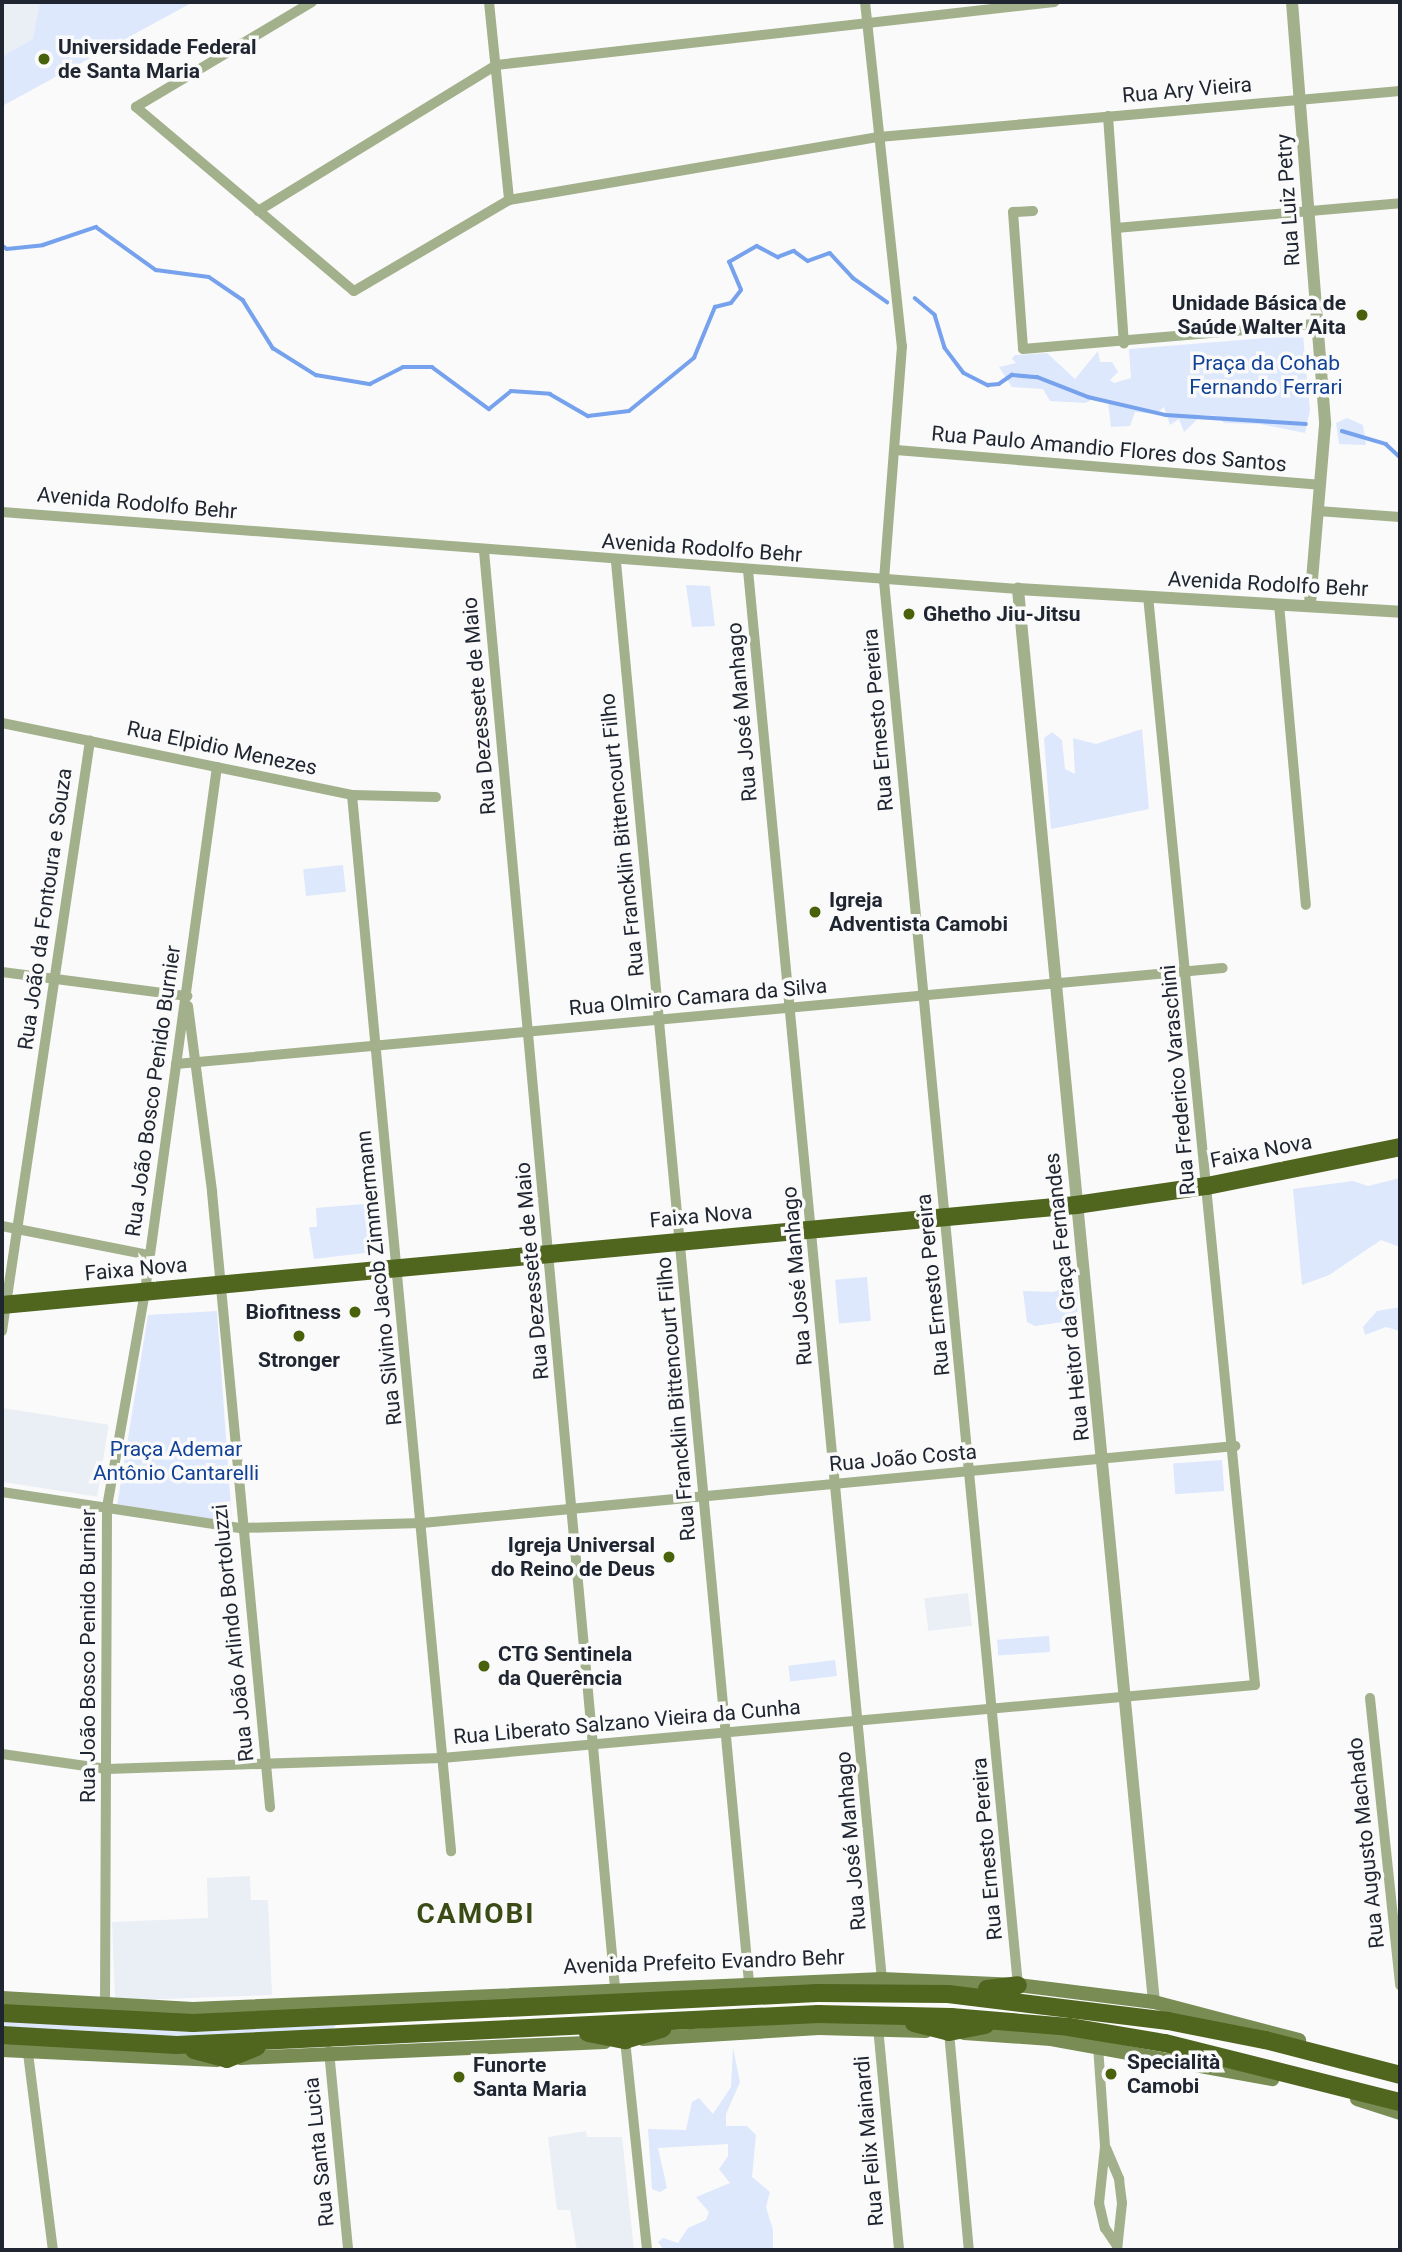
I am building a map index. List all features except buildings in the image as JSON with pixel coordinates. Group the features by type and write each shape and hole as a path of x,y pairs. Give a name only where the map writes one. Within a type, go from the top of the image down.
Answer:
{"highway":[{"name":"Faixa Nova","path":"4,1305 549,1252 1076,1205 1207,1186 1400,1147"},
{"path":"948,1994 1018,1985"},
{"name":"Avenida Prefeito Evandro Behr","path":"2,2013 193,2023 378,2012 817,1993 948,1994 1143,2017 1342,2059 1400,2075"},
{"path":"378,2012 406,1999 433,2010"},
{"path":"1105,2040 1143,2017 1154,2002"},
{"path":"330,2044 358,2013"},
{"path":"879,2021 949,2032 1012,2020"},
{"path":"2,2035 177,2045 270,2041 330,2044 688,2021 1012,2020 1105,2040 1261,2064 1400,2102"},
{"path":"560,2028 625,2040 688,2021"},
{"path":"1266,2031 1342,2059"},
{"path":"177,2045 227,2059 270,2041"}],"main road":[{"name":"Avenida Prefeito Evandro Behr","path":"2,1998 105,2007 193,2009 749,1982 882,1979 1018,1985 1154,2002 1400,2067"},
{"path":"2,2050 227,2059 330,2044 625,2040 879,2021"},
{"path":"949,2032 1105,2040 1259,2075 1400,2113"}],"street":[{"path":"312,2 135,107 354,291 509,200 489,2"},
{"name":"Rua Ernesto Pereira","path":"865,2 902,346 884,581 944,1216 972,1471 1018,1985"},
{"path":"258,211 496,65 975,7 1054,2"},
{"name":"Rua Luiz Petry","path":"1292,2 1325,425 1310,605"},
{"name":"Rua Ary Vieira","path":"509,200 879,137 1400,91"},
{"path":"1108,116 1124,343"},
{"path":"1116,228 1400,203"},
{"path":"1033,211 1013,212 1023,349 1124,343 1317,324"},
{"name":"Rua Paulo Amandio Flores dos Santos","path":"896,450 1320,485"},
{"path":"1318,511 1400,517"},
{"name":"Avenida Rodolfo Behr","path":"2,512 616,562 1400,612"},
{"name":"Rua Dezessete de Maio","path":"484,551 575,1509 615,1988"},
{"name":"Rua Francklin Bittencourt Filho","path":"616,562 749,1982"},
{"name":"Rua José Manhago","path":"748,570 789,1008 813,1228 882,1979"},
{"name":"Rua Heitor da Graça Fernandes","path":"1018,589 1076,1205 1127,1697 1154,2002"},
{"name":"Rua Frederico Varaschini","path":"1147,596 1188,972 1207,1186 1235,1446 1255,1685"},
{"path":"1279,604 1307,905"},
{"name":"Rua Elpidio Menezes","path":"2,723 352,794 436,797"},
{"name":"Rua João da Fontoura e Souza","path":"2,1331 90,741"},
{"name":"Rua João Bosco Penido Burnier","path":"105,2007 107,1507 145,1291 217,767"},
{"name":"Rua Silvino Jacob Zimmermann","path":"352,794 451,1851"},
{"name":"Rua Olmiro Camara da Silva","path":"176,1064 1223,968"},
{"path":"2,972 187,996"},
{"name":"Rua João Arlindo Bortoluzzi","path":"187,996 199,1062 241,1528 270,1807"},
{"path":"2,1226 148,1255"},
{"name":"Rua João Costa","path":"2,1492 241,1528 422,1523 1235,1446"},
{"name":"Rua Liberato Salzano Vieira da Cunha","path":"2,1754 107,1769 267,1766 442,1758 1255,1685"},
{"name":"Rua Augusto Machado","path":"1370,1698 1400,1984"},
{"name":"Rua Felix Mainardi","path":"879,2021 899,2250"},
{"path":"949,2032 969,2250"},
{"path":"625,2040 647,2250"},
{"path":"1105,2040 1105,2147 1099,2203 1105,2228 1117,2248"},
{"name":"Rua Santa Lucia","path":"330,2044 348,2250"},
{"path":"27,2053 53,2250"},
{"path":"1105,2147 1119,2179 1122,2203 1117,2248"}],"shaded area":[{"name":"Universidade Federal de Santa Maria","path":"2,2 193,2 2,106"},
{"path":"3,1408 109,1425 97,1497 2,1482"},
{"path":"968,1593 972,1626 928,1631 924,1598"},
{"path":"250,1876 251,1900 268,1900 272,1995 115,2001 112,1922 208,1918 207,1878"},
{"path":"586,2131 587,2137 622,2137 634,2250 577,2250 570,2210 557,2210 548,2137"}],"green space":[{"name":"Universidade Federal de Santa Maria","path":"40,2 193,2 2,106 2,57 33,39"},
{"name":"Praça da Cohab Fernando Ferrari","path":"1303,335 1310,410 1305,433 1260,424 1224,423 1218,416 1202,415 1184,432 1179,419 1170,425 1164,407 1156,414 1135,412 1130,426 1111,427 1108,402 1096,398 1085,403 1050,401 1043,389 1012,387 999,367 1016,363 1012,359 1015,355 1047,353 1075,379 1098,351 1100,362 1112,362 1118,372 1110,380 1114,383 1131,378 1129,349"},
{"path":"1347,418 1363,425 1366,445 1339,444 1336,423"},
{"path":"686,585 710,586 715,626 692,627"},
{"path":"1142,729 1149,809 1051,829 1044,738 1052,732 1062,740 1065,769 1075,774 1073,738 1096,744"},
{"path":"343,865 346,892 306,896 303,869"},
{"path":"1400,1178 1400,1247 1381,1240 1329,1275 1302,1285 1293,1189 1353,1181 1368,1186"},
{"path":"375,1203 382,1251 314,1259 309,1227 317,1227 316,1208"},
{"path":"867,1277 871,1321 839,1324 835,1280"},
{"path":"1072,1285 1078,1291 1077,1320 1035,1326 1027,1322 1023,1291 1053,1292"},
{"path":"1400,1307 1400,1331 1386,1327 1365,1335 1363,1327 1377,1311"},
{"name":"Praça Ademar Antônio Cantarelli","path":"217,1311 232,1522 117,1506 148,1315"},
{"path":"1222,1460 1224,1491 1175,1494 1173,1463"},
{"path":"1049,1636 1050,1652 998,1656 997,1640"},
{"path":"835,1660 837,1676 790,1682 788,1666"},
{"path":"2,2020 165,2030 341,2020 332,2030 190,2039 2,2028"},
{"path":"733,2048 740,2082 726,2114 726,2126 747,2126 756,2135 752,2177 770,2192 766,2207 773,2230 773,2250 664,2250 658,2242 663,2238 678,2243 688,2228 706,2220 709,2212 696,2197 730,2183 719,2169 728,2156 728,2144 658,2148 667,2188 660,2192 652,2189 648,2129 686,2130 692,2102 699,2098 713,2114 731,2087"}],"waterway":[{"path":"2,245 7,249 43,245 96,227 156,270 209,277 243,300 273,348 316,375 370,384 403,367 432,367 489,409 511,391 550,394 588,416 629,411 694,358 715,307 731,303 741,290 729,262 757,246 778,257 794,251 808,261 830,253 853,278 887,302"},
{"path":"915,298 935,315 945,348 964,373 988,385 999,384 1012,375 1037,377 1088,397 1166,415 1306,424"},
{"path":"1342,431 1386,444 1400,457"}],"place":[{"name":"Universidade Federal de Santa Maria","path":"44,59"},
{"name":"Unidade Básica de Saúde Walter Aita","path":"1362,315"},
{"name":"Ghetho Jiu-Jitsu","path":"909,614"},
{"name":"Igreja Adventista Camobi","path":"815,912"},
{"name":"Biofitness","path":"355,1312"},
{"name":"Stronger","path":"299,1336"},
{"name":"Igreja Universal do Reino de Deus","path":"669,1557"},
{"name":"CTG Sentinela da Querência","path":"484,1666"},
{"name":"Specialità Camobi","path":"1111,2074"},
{"name":"Funorte Santa Maria","path":"459,2077"}],"district":[{"name":"CAMOBI","path":"476,1914"}]}
